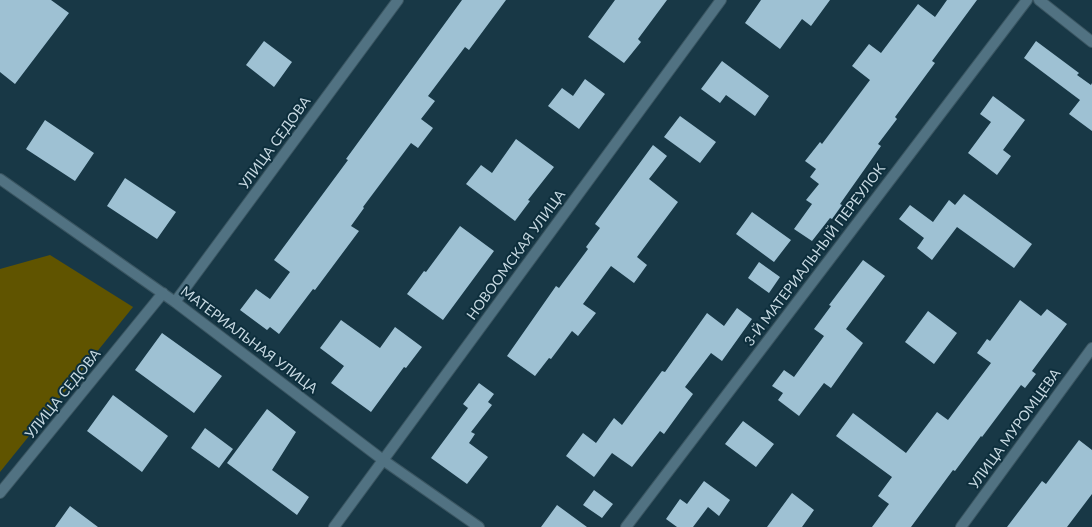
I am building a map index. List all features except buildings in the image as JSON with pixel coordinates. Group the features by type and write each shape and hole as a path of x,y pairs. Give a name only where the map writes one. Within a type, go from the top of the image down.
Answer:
{"street":[{"name":"УЛИЦА СЕДОВА","path":"175,302 398,0"},
{"name":"НОВООМСКАЯ УЛИЦА","path":"334,527 721,0"},
{"name":"3-Й МАТЕРИАЛЬНЫЙ ПЕРЕУЛОК","path":"626,527 1027,0"},
{"path":"1039,0 1092,42"},
{"name":"МАТЕРИАЛЬНАЯ УЛИЦА","path":"0,179 163,293 383,460 479,527"},
{"name":"УЛИЦА СЕДОВА","path":"0,494 163,293"},
{"name":"УЛИЦА МУРОМЦЕВА","path":"960,527 1092,348"}],"shaded area":[{"path":"50,255 133,307 0,472 0,269"}]}
